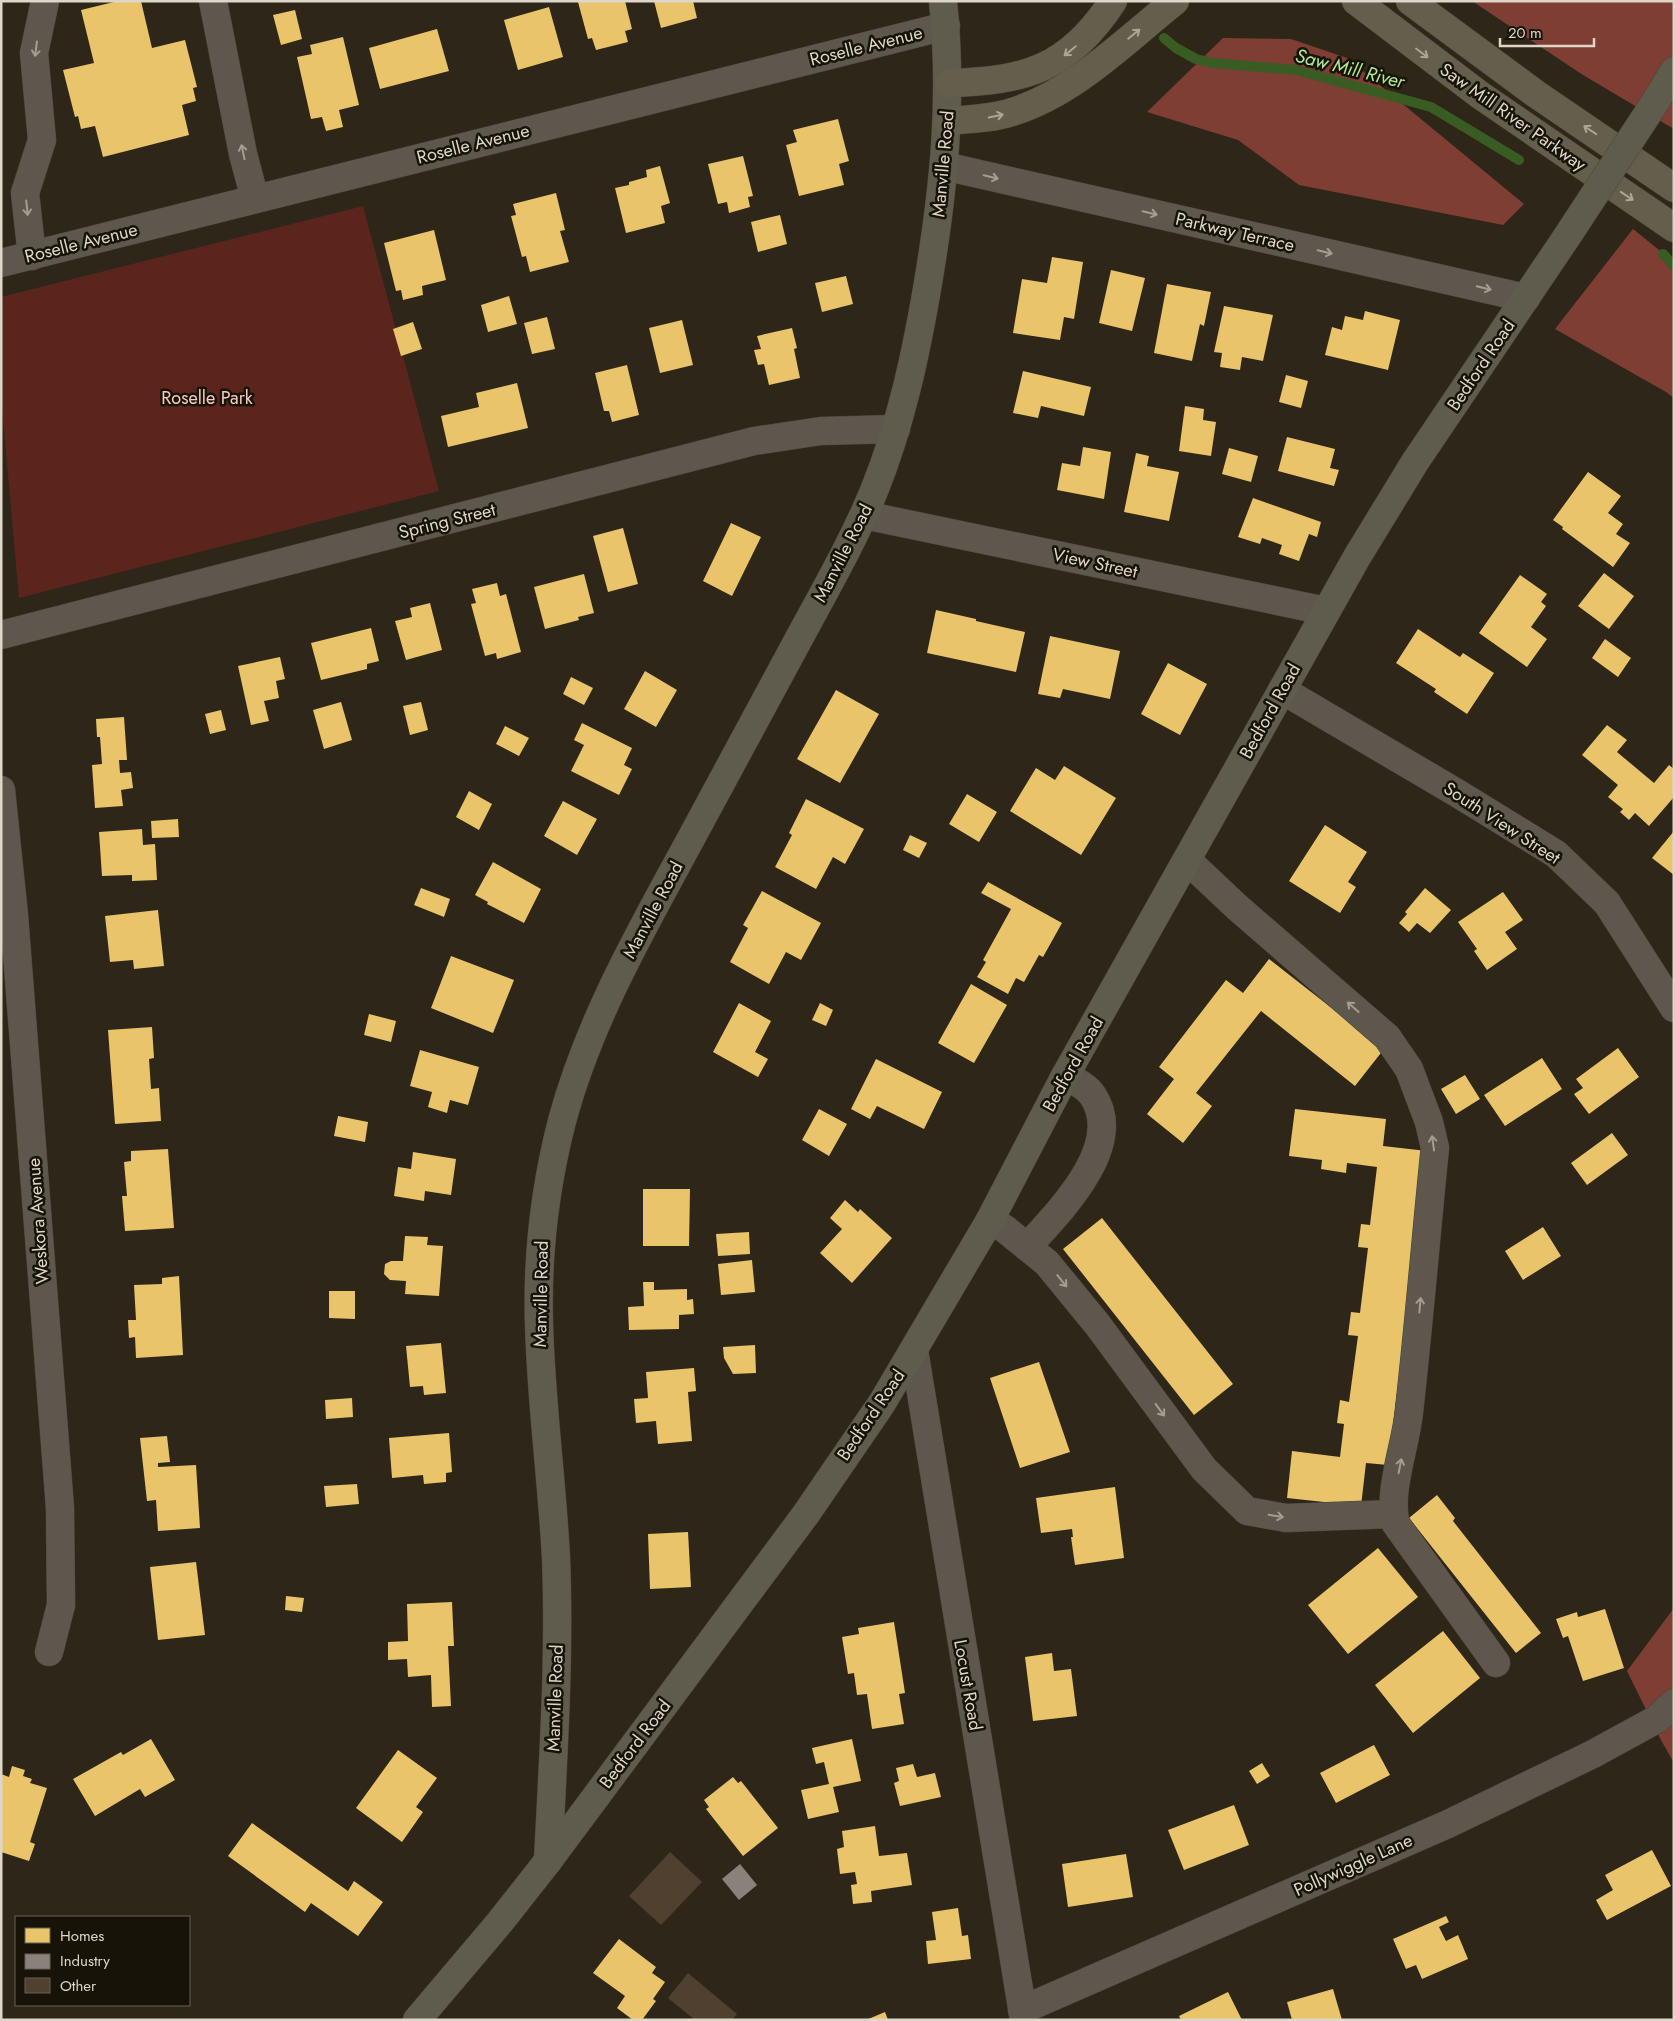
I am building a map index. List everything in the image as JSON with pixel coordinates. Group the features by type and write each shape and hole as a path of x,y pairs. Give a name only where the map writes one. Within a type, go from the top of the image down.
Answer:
{"highway":[{"path":"948,83 1001,80 1022,76 1042,68 1062,57 1080,42 1099,23 1113,1"},
{"path":"948,121 990,118 1011,113 1053,95 1089,70 1175,1"},
{"path":"1336,1 1389,28"},
{"name":"Saw Mill River Parkway","path":"1356,1 1389,28 1480,95 1674,228"},
{"name":"Saw Mill River Parkway","path":"1410,1 1536,94 1674,188"}],"main road":[{"name":"Manville Road","path":"548,1861 556,1704 558,1618 554,1528 540,1352 539,1290 540,1259 547,1192 560,1131 571,1092 592,1033 616,979 864,515 896,429 908,386 925,301 944,166 948,121 948,83 944,14"},
{"name":"Bedford Road","path":"416,2020 500,1922 548,1861 806,1514 882,1403 990,1220 1065,1076 1326,611 1396,492 1566,238 1674,71"}],"street":[{"path":"32,256 25,193 42,140 34,52 45,1"},
{"path":"213,1 243,154 255,199"},
{"name":"Roselle Avenue","path":"1,263 255,199 944,14"},
{"name":"Parkway Terrace","path":"944,166 1526,298"},
{"name":"Spring Street","path":"1,635 754,441 820,431 896,429"},
{"name":"View Street","path":"864,515 1326,611"},
{"name":"South View Street","path":"1282,690 1556,854 1607,903 1674,1008"},
{"name":"Weskora Avenue","path":"1,790 14,915 60,1508 61,1605 49,1652"},
{"path":"1187,860 1238,908 1387,1037 1409,1069 1430,1122 1435,1148 1409,1415 1394,1496 1393,1514 1396,1524 1496,1663"},
{"path":"1027,1247 1079,1188 1094,1160 1101,1136 1100,1115 1094,1096 1085,1087 1065,1076"},
{"path":"990,1220 1047,1263 1097,1324 1204,1469 1247,1510 1286,1518 1393,1514"},
{"name":"Locust Road","path":"914,1350 1023,2015"},
{"name":"Pollywiggle Lane","path":"1023,2015 1456,1820 1592,1754 1657,1719 1674,1703"}],"green space":[{"name":"Roselle Park","path":"363,206 439,491 19,598 1,397 1,297"}],"shaded area":[{"path":"1472,1 1674,1 1674,129 1583,75"},
{"path":"1223,38 1291,39 1347,58 1524,204 1503,225 1299,185 1238,140 1147,112"},
{"path":"1633,229 1674,262 1674,398 1555,329"},
{"path":"1674,1608 1674,1763 1627,1671"}],"building: Homes":[{"path":"118,1 141,1 152,48 185,40 197,87 193,88 196,101 182,105 189,135 103,157 95,126 81,129 78,116 75,117 63,70 94,63 81,10"},
{"path":"625,1 632,29 625,31 628,42 596,50 592,38 588,39 578,2"},
{"path":"654,1 693,1 697,18 661,28"},
{"path":"549,7 563,57 518,70 504,20"},
{"path":"295,10 302,39 281,45 273,15"},
{"path":"437,29 449,71 380,89 369,48"},
{"path":"343,37 359,105 339,110 343,127 326,131 322,117 311,119 297,57 312,54 310,45"},
{"path":"838,119 849,161 839,164 844,185 799,196 786,145 797,142 793,130"},
{"path":"743,156 753,196 748,197 750,207 729,213 727,202 718,204 708,164"},
{"path":"660,166 670,203 661,206 665,223 626,233 615,188 629,185 629,182 647,177 646,170"},
{"path":"556,193 565,230 560,231 569,262 530,272 526,256 522,257 511,216 516,215 513,204"},
{"path":"780,215 787,244 758,252 751,222"},
{"path":"434,230 446,280 422,286 423,295 403,300 401,290 396,291 384,243"},
{"path":"1052,257 1083,262 1074,319 1064,317 1060,340 1013,333 1022,279 1047,283"},
{"path":"1111,270 1145,278 1132,331 1099,323"},
{"path":"846,276 853,304 822,312 815,283"},
{"path":"1167,284 1211,292 1204,326 1200,324 1192,361 1154,353"},
{"path":"509,296 517,324 488,332 481,305"},
{"path":"1224,306 1273,315 1263,361 1242,357 1240,370 1220,367 1222,353 1214,352"},
{"path":"1365,311 1400,320 1388,370 1325,355 1332,327 1342,330 1345,316 1363,320"},
{"path":"547,317 555,349 532,354 524,323"},
{"path":"682,320 693,365 660,373 649,328"},
{"path":"413,322 422,349 401,356 393,329"},
{"path":"792,328 797,348 794,349 800,378 769,385 764,364 758,365 754,350 761,349 757,336"},
{"path":"627,365 639,415 612,422 609,411 604,411 595,373"},
{"path":"1023,371 1091,387 1084,416 1041,406 1038,418 1013,413"},
{"path":"1286,375 1308,381 1301,408 1279,402"},
{"path":"517,383 528,428 448,447 441,416 479,407 476,393"},
{"path":"1185,406 1204,409 1203,420 1216,422 1211,456 1179,451"},
{"path":"1287,437 1335,449 1330,468 1339,470 1334,486 1278,471"},
{"path":"1083,447 1111,452 1104,499 1057,490 1062,463 1080,466"},
{"path":"1229,448 1258,456 1251,482 1222,474"},
{"path":"1136,453 1149,456 1147,466 1179,472 1169,521 1124,512"},
{"path":"1588,472 1621,496 1608,513 1623,524 1616,534 1630,543 1613,567 1562,529 1563,527 1553,520"},
{"path":"1253,498 1321,522 1317,537 1309,534 1299,561 1279,554 1282,545 1262,538 1260,544 1238,537"},
{"path":"731,523 761,537 732,596 703,581"},
{"path":"623,528 638,584 608,592 593,536"},
{"path":"1604,573 1634,596 1609,629 1578,606"},
{"path":"584,574 594,613 578,617 579,620 545,629 534,587"},
{"path":"1520,575 1547,594 1541,602 1546,606 1531,627 1547,639 1527,667 1479,633"},
{"path":"497,583 500,596 506,594 521,652 497,659 496,653 485,656 471,604 476,603 472,589"},
{"path":"430,603 442,650 406,660 395,621 412,617 410,608"},
{"path":"936,610 1025,632 1016,672 927,653"},
{"path":"371,628 379,661 367,664 367,669 321,680 311,643"},
{"path":"1418,629 1460,657 1463,653 1494,673 1467,714 1434,692 1436,689 1396,663"},
{"path":"1050,636 1120,651 1110,699 1063,689 1060,698 1038,694"},
{"path":"1605,639 1631,658 1618,677 1592,658"},
{"path":"280,657 285,679 276,681 279,698 264,701 269,721 251,725 238,666"},
{"path":"1168,663 1207,684 1180,735 1141,714"},
{"path":"645,671 677,690 656,727 624,709"},
{"path":"571,677 593,688 584,705 563,694"},
{"path":"836,690 879,714 840,783 797,759"},
{"path":"341,702 352,740 324,749 313,710"},
{"path":"421,702 428,730 410,735 403,706"},
{"path":"221,710 226,730 210,734 205,714"},
{"path":"124,717 127,760 119,760 120,773 131,772 133,788 121,790 123,806 95,808 92,765 102,764 100,737 97,737 96,719"},
{"path":"582,723 632,748 624,765 632,769 619,795 571,771 584,745 574,740"},
{"path":"1607,725 1627,740 1617,752 1654,783 1669,765 1674,769 1674,797 1649,826 1635,813 1629,820 1620,812 1623,809 1608,797 1618,785 1582,755"},
{"path":"505,726 529,738 519,756 496,744"},
{"path":"1064,766 1116,798 1081,855 1010,811 1036,768 1055,780"},
{"path":"469,791 492,804 479,830 456,817"},
{"path":"967,794 997,812 979,842 949,824"},
{"path":"806,799 864,829 845,864 833,857 816,889 775,867 792,835 789,833"},
{"path":"563,801 597,819 577,855 544,836"},
{"path":"178,819 179,837 152,838 151,821"},
{"path":"1325,825 1367,852 1348,882 1356,887 1340,913 1289,881"},
{"path":"142,829 143,845 155,844 157,880 132,881 132,875 102,876 99,832"},
{"path":"1674,831 1674,875 1652,858"},
{"path":"910,835 927,843 919,858 903,850"},
{"path":"493,862 541,889 524,923 487,904 488,902 475,895"},
{"path":"988,882 1062,923 1043,957 1039,955 1024,982 1016,978 1008,994 977,977 986,962 983,960 1011,909 981,893"},
{"path":"421,888 450,899 444,917 414,905"},
{"path":"1425,888 1451,910 1430,933 1417,923 1409,932 1399,923 1407,914 1405,912"},
{"path":"762,891 821,923 801,960 786,952 769,984 730,962 748,928 743,925"},
{"path":"1503,892 1523,920 1505,932 1517,949 1487,970 1474,951 1477,949 1458,922"},
{"path":"158,910 164,966 134,969 133,960 110,962 105,916"},
{"path":"451,956 514,980 493,1033 431,1008"},
{"path":"1269,959 1384,1049 1355,1086 1261,1011 1196,1093 1212,1106 1183,1143 1147,1114 1174,1079 1159,1067 1226,980 1243,993"},
{"path":"971,984 1007,1005 974,1063 938,1043"},
{"path":"739,1003 771,1021 755,1052 768,1059 758,1077 713,1052"},
{"path":"820,1003 833,1010 826,1026 812,1020"},
{"path":"369,1014 396,1021 391,1042 364,1035"},
{"path":"152,1027 154,1058 149,1059 151,1089 159,1088 161,1121 115,1124 108,1030"},
{"path":"1618,1048 1639,1077 1589,1114 1574,1094 1583,1088 1576,1079"},
{"path":"420,1050 479,1067 468,1105 450,1100 447,1113 428,1107 432,1092 410,1086"},
{"path":"1542,1058 1562,1089 1505,1126 1484,1095"},
{"path":"876,1059 942,1092 924,1129 877,1106 870,1119 851,1109"},
{"path":"1465,1075 1480,1099 1456,1114 1441,1089"},
{"path":"819,1109 847,1124 829,1156 802,1140"},
{"path":"1295,1109 1386,1119 1383,1146 1427,1151 1388,1465 1366,1463 1361,1506 1287,1498 1292,1451 1340,1457 1344,1424 1337,1423 1340,1400 1349,1402 1358,1336 1348,1335 1351,1312 1360,1313 1368,1248 1358,1247 1361,1224 1370,1225 1377,1167 1347,1163 1346,1173 1321,1169 1322,1160 1289,1156"},
{"path":"338,1116 368,1122 365,1142 334,1136"},
{"path":"1612,1133 1628,1155 1587,1185 1571,1163"},
{"path":"168,1149 174,1228 125,1231 122,1196 127,1196 124,1162 131,1161 131,1151"},
{"path":"413,1152 456,1159 451,1195 425,1191 424,1201 394,1196 398,1167 411,1169"},
{"path":"643,1189 690,1189 689,1246 643,1246"},
{"path":"845,1200 858,1212 860,1209 892,1238 852,1283 820,1253 842,1229 830,1218"},
{"path":"1102,1218 1233,1384 1194,1415 1063,1249"},
{"path":"1543,1227 1561,1256 1523,1280 1505,1251"},
{"path":"749,1232 750,1254 718,1256 716,1234"},
{"path":"405,1236 428,1237 427,1245 443,1246 439,1296 405,1294 406,1281 390,1280 384,1274 385,1264 391,1261 403,1261"},
{"path":"752,1260 755,1292 721,1295 718,1264"},
{"path":"179,1276 183,1355 136,1358 135,1337 129,1338 128,1320 136,1320 134,1285 162,1284 162,1278"},
{"path":"643,1282 654,1282 654,1290 687,1289 687,1300 693,1299 694,1314 679,1315 679,1329 629,1330 628,1307 644,1306"},
{"path":"329,1291 355,1291 355,1319 329,1318"},
{"path":"441,1343 446,1393 424,1395 423,1386 410,1387 406,1346"},
{"path":"755,1345 756,1373 733,1374 724,1358 723,1347"},
{"path":"1039,1362 1070,1452 1020,1468 990,1378"},
{"path":"694,1368 696,1391 688,1392 692,1441 658,1444 656,1421 636,1423 634,1399 648,1398 646,1372"},
{"path":"352,1398 353,1417 326,1419 325,1400"},
{"path":"449,1433 452,1472 446,1473 446,1482 424,1484 423,1475 392,1478 389,1438"},
{"path":"167,1436 170,1462 158,1463 158,1467 196,1465 200,1528 158,1531 156,1500 147,1501 140,1438"},
{"path":"357,1484 359,1504 326,1507 324,1486"},
{"path":"1115,1487 1124,1558 1075,1565 1071,1537 1073,1537 1072,1529 1041,1533 1036,1498"},
{"path":"1437,1495 1455,1518 1453,1521 1541,1633 1516,1653 1409,1518"},
{"path":"688,1532 691,1587 650,1589 648,1534"},
{"path":"1378,1548 1418,1597 1348,1654 1308,1605"},
{"path":"196,1562 205,1635 158,1640 150,1567"},
{"path":"286,1596 304,1598 302,1612 285,1610"},
{"path":"452,1602 454,1646 448,1646 451,1706 432,1707 431,1675 408,1677 407,1659 388,1660 388,1642 408,1641 407,1604"},
{"path":"1605,1609 1624,1668 1583,1681 1568,1636 1563,1638 1556,1619 1577,1612 1578,1617"},
{"path":"894,1622 905,1693 899,1694 904,1724 872,1729 867,1694 857,1695 854,1673 848,1674 842,1637 859,1634 858,1628"},
{"path":"1443,1631 1480,1678 1413,1733 1375,1685"},
{"path":"1052,1653 1054,1671 1071,1669 1077,1716 1033,1721 1025,1657"},
{"path":"151,1739 175,1780 145,1797 140,1789 95,1816 73,1779 121,1752 123,1755"},
{"path":"852,1739 861,1781 833,1787 839,1812 808,1819 801,1790 829,1784 824,1762 816,1764 812,1748"},
{"path":"1374,1745 1390,1775 1336,1803 1320,1773"},
{"path":"398,1750 437,1778 416,1807 423,1812 402,1842 356,1808"},
{"path":"1262,1763 1270,1776 1257,1784 1249,1771"},
{"path":"913,1764 917,1777 935,1773 941,1797 900,1806 894,1783 899,1781 896,1768"},
{"path":"12,1766 25,1770 23,1776 32,1779 30,1783 47,1788 30,1842 35,1844 29,1861 1,1852 1,1774 9,1777"},
{"path":"733,1777 738,1783 741,1781 778,1828 743,1856 706,1809 709,1807 704,1800"},
{"path":"1234,1805 1249,1845 1184,1870 1168,1830"},
{"path":"252,1823 348,1891 354,1881 383,1902 358,1936 311,1903 305,1912 228,1856"},
{"path":"875,1826 879,1856 907,1853 912,1885 871,1891 872,1902 853,1904 851,1885 857,1884 855,1872 840,1874 837,1849 844,1847 842,1831"},
{"path":"1652,1850 1671,1886 1607,1920 1596,1900 1613,1890 1605,1875"},
{"path":"1126,1854 1133,1897 1068,1907 1062,1864"},
{"path":"958,1908 962,1936 968,1935 971,1959 928,1964 926,1941 936,1940 932,1912"},
{"path":"1446,1916 1449,1922 1439,1927 1446,1941 1458,1935 1468,1959 1422,1979 1416,1965 1406,1969 1393,1939"},
{"path":"619,1939 656,1967 652,1973 665,1982 653,1999 656,2001 642,2020 633,2020 617,2008 625,1996 593,1973"},
{"path":"1333,1989 1342,2020 1292,2020 1287,2002"},
{"path":"1228,1992 1242,2020 1181,2020 1179,2016"},
{"path":"885,2012 888,2020 866,2020"}],"building: Industry":[{"path":"740,1864 757,1885 739,1900 722,1879"}],"building: Other":[{"path":"670,1852 702,1882 661,1925 629,1896"},
{"path":"688,1973 737,2014 732,2020 695,2020 668,1998"}],"waterway":[{"name":"Saw Mill River","path":"1164,38 1176,48 1196,59 1213,63 1296,70 1431,107 1519,160"},
{"name":"Saw Mill River","path":"1663,254 1674,266"}]}
